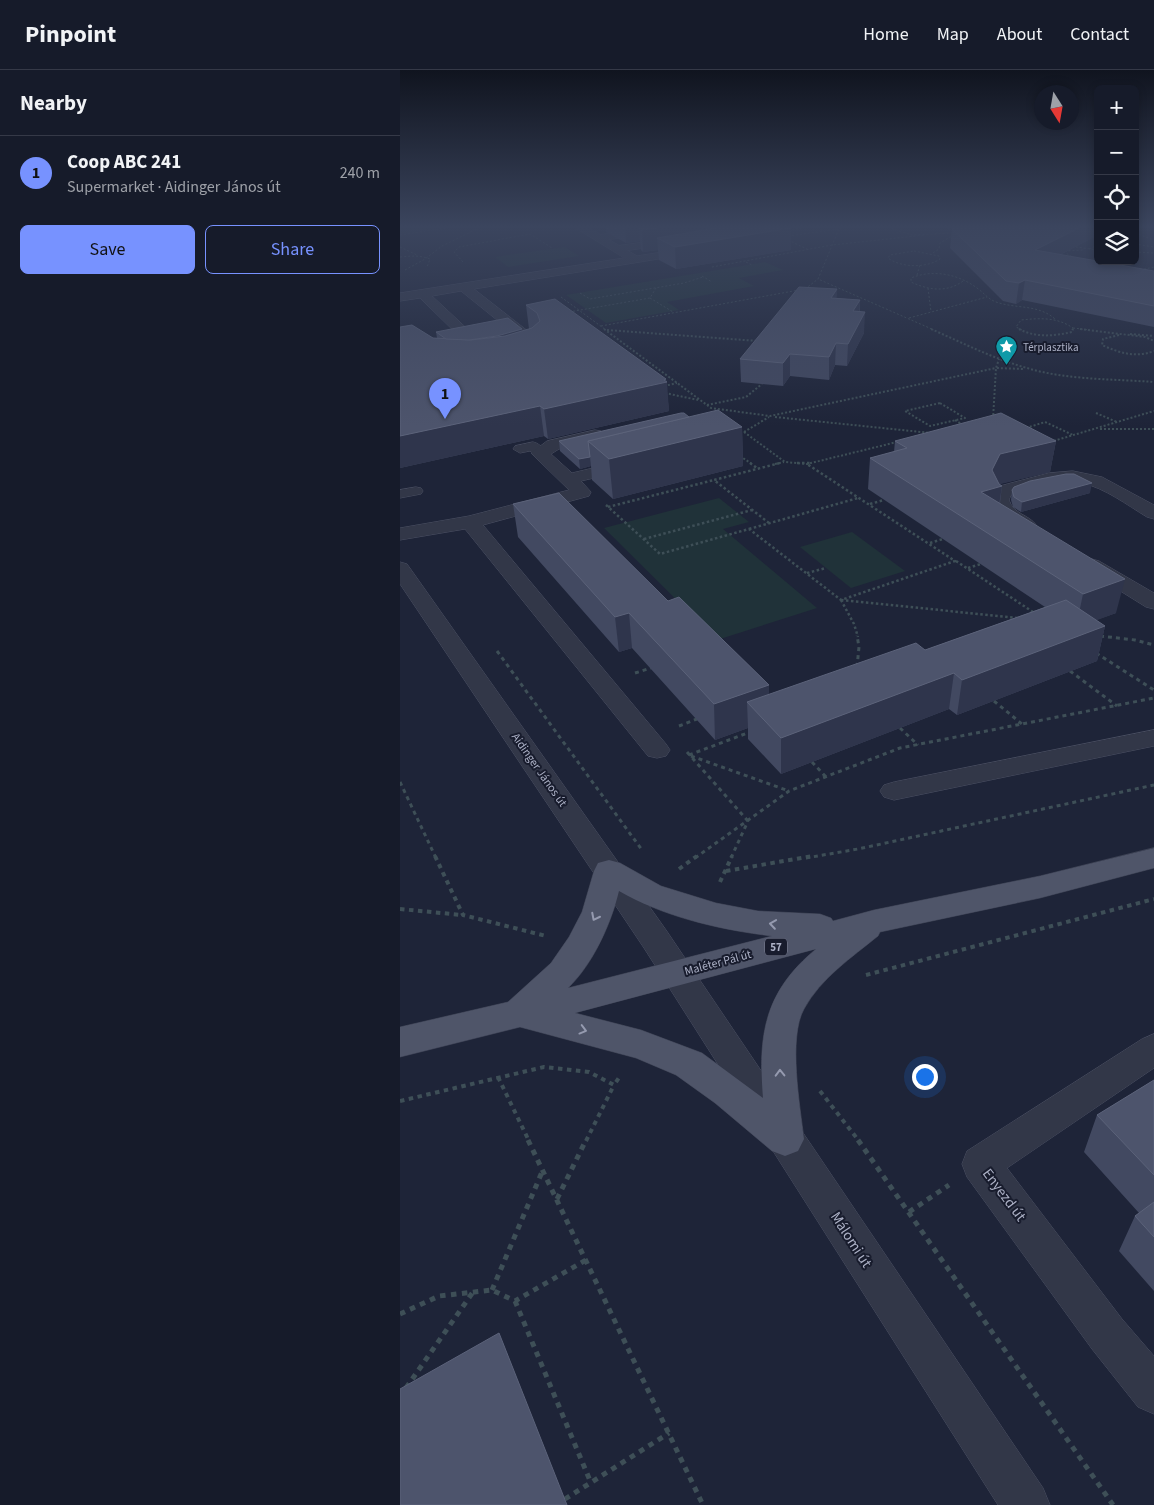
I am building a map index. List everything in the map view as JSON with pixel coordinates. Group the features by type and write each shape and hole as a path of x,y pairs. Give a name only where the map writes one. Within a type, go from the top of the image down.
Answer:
{"main road":[{"name":"Maléter Pál út","path":"400,1042 677,974 874,922 1040,887 1154,858"},
{"path":"519,1013 562,972 580,944 598,912 609,871 655,896 728,918 798,927 874,922"},
{"path":"785,1139 780,1076 780,1036 785,1012 803,984 819,966 874,922"},
{"path":"519,1013 641,1045 688,1064 728,1092 785,1139"}],"street":[{"path":"400,298 429,292"},
{"path":"470,292 534,343 535,348 527,352"},
{"path":"422,293 469,337 432,343"},
{"path":"400,534 470,522 582,492 540,453 553,445 608,432"},
{"path":"568,480 642,461"},
{"path":"1045,537 1003,511 999,500 1004,491 1055,477 1077,477 1094,480 1154,513"},
{"path":"470,522 657,750"},
{"path":"1079,557 1154,602"},
{"name":"Aidinger János út","path":"400,568 609,871 677,974"},
{"path":"894,791 1154,738"},
{"name":"Málomi út","path":"677,974 1026,1505"},
{"name":"Enyezd út","path":"1154,1049 981,1164 1107,1334 1154,1391"}],"lane":[{"path":"520,449 533,446 540,453"},
{"path":"400,494 416,491"}],"path":[{"path":"578,292 590,300 635,292"},
{"path":"650,298 654,292"},
{"path":"600,326 785,292"},
{"path":"847,292 998,359 1029,369"},
{"path":"928,292 931,312"},
{"path":"981,292 994,302 1040,310 1055,319"},
{"path":"908,318 988,297"},
{"path":"568,312 650,298 673,312"},
{"path":"1073,328 1072,332 1057,336 1039,336 1025,333 1016,327 1021,320 1055,319 1066,322 1073,328 1145,337 1154,341"},
{"path":"606,330 762,341"},
{"path":"1153,352 1124,353 1102,345 1103,339 1121,335 1138,334 1154,336"},
{"path":"615,337 717,413"},
{"path":"632,358 641,356"},
{"path":"986,420 993,419 998,359"},
{"path":"785,462 744,432 770,416 996,368 1029,369 1154,382"},
{"path":"657,387 677,383"},
{"path":"706,405 746,397 762,384"},
{"path":"665,393 700,400"},
{"path":"955,420 965,418 940,403 905,411 930,426 955,420 964,426 956,428"},
{"path":"711,408 934,433 925,436"},
{"path":"1049,442 1154,411"},
{"path":"1096,412 1117,422"},
{"path":"1023,429 1045,422 1074,435"},
{"path":"1096,428 1154,428"},
{"path":"744,440 752,438"},
{"path":"608,507 785,462 807,464 898,442"},
{"path":"738,454 758,469"},
{"path":"807,464 1040,616"},
{"path":"714,480 769,523"},
{"path":"604,503 660,554 858,498"},
{"path":"869,505 884,500"},
{"path":"644,539 752,510"},
{"path":"749,528 841,600 856,625 860,642 856,673"},
{"path":"929,544 943,539"},
{"path":"841,600 955,561"},
{"path":"967,569 980,564"},
{"path":"807,573 826,568"},
{"path":"841,600 1018,618"},
{"path":"1091,635 1135,640 1154,645"},
{"path":"497,650 647,856"},
{"path":"1093,651 1154,690"},
{"path":"640,672 650,668"},
{"path":"1070,671 1117,706"},
{"path":"672,874 789,791 900,748 1154,698"},
{"path":"994,701 1022,724"},
{"path":"684,724 696,719"},
{"path":"900,728 918,745"},
{"path":"689,755 752,732"},
{"path":"684,749 748,821"},
{"path":"689,755 789,791"},
{"path":"812,762 826,777"},
{"path":"400,782 463,915"},
{"path":"725,871 858,849 1154,785"},
{"path":"718,887 748,821"},
{"path":"860,979 867,974 1154,899"},
{"path":"400,909 463,915 580,944"},
{"path":"498,1077 703,1505"},
{"path":"556,1199 614,1085"},
{"path":"909,1212 981,1164"},
{"path":"492,1290 543,1171"},
{"path":"515,1302 586,1260"},
{"path":"400,1314 439,1296 492,1290 515,1302 591,1483"},
{"path":"400,1396 473,1292"},
{"path":"565,1499 669,1433"}],"shaded area":[{"path":"584,292 722,292 667,302 679,310 606,323 566,295"},
{"path":"719,498 749,522 723,529 817,608 717,640 604,528"},
{"path":"852,532 905,571 851,588 800,547"}],"building":[{"path":"795,292 835,292 831,298 860,300 853,311 865,312 848,344 836,343 829,357 790,354 783,363 740,359"},
{"path":"1084,292 1154,292 1154,306"},
{"path":"555,299 666,379 664,380 667,382 544,409 540,406 400,436 400,327 412,325 433,338 471,340 505,336 532,328 540,321 537,313 526,305"},
{"path":"508,318 522,329 497,336 469,340 446,339 436,332"},
{"path":"718,410 742,427 609,459 588,441"},
{"path":"681,413 689,417 588,441 590,457 579,459 559,441"},
{"path":"1001,413 1056,441 1000,454 992,470 1002,486 981,492 1125,579 1083,594 870,458 907,448 895,441"},
{"path":"1074,474 1092,483 1022,502 1014,497 1012,490 1014,487 1030,481"},
{"path":"559,493 668,601 679,597 769,685 714,704 629,613 615,617 513,504"},
{"path":"1066,600 1105,626 962,680 954,673 781,738 747,702 916,643 925,650"},
{"path":"1154,1080 1154,1175 1097,1115"},
{"path":"1154,1202 1154,1237 1135,1216"},
{"path":"499,1333 567,1505 400,1505 400,1389"}],"place":[{"name":"Térplasztika","path":"1007,366"},
{"name":"Coop ABC 241","path":"445,419"}]}
